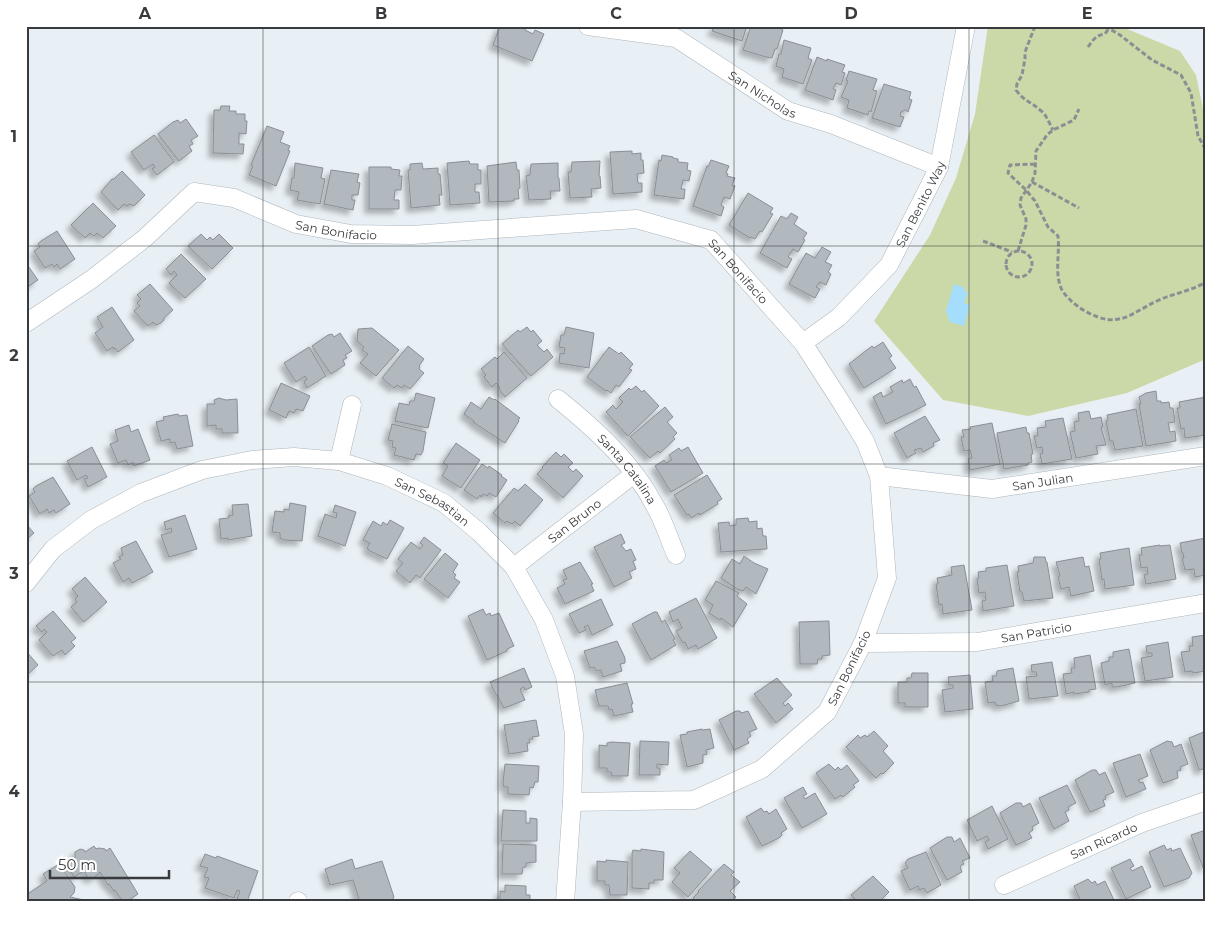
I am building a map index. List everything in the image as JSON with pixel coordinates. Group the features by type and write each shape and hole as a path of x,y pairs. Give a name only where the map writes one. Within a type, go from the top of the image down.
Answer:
{"street":[{"name":"San Nicholas","path":"588,26 676,38 788,111 831,124 939,167"},
{"name":"San Benito Way","path":"803,343 839,318 889,265 939,167 962,27"},
{"name":"San Bonifacio","path":"26,323 92,279 145,238 194,192 234,198 296,224 351,234 412,235 636,219 711,240 803,343 864,442 879,476 887,578 864,643 828,712 762,769 694,800 572,802"},
{"name":"Santa Catalina","path":"558,399 598,431 634,474 655,505 676,555"},
{"path":"339,461 352,405"},
{"name":"San Julian","path":"879,476 992,489 1206,456"},
{"name":"San Sebastian","path":"26,583 53,549 91,520 141,493 202,470 252,460 294,457 339,461 387,476 444,503 479,532 514,567 544,620 566,676 574,734 572,802 565,902"},
{"name":"San Bruno","path":"514,567 634,474"},
{"name":"San Patricio","path":"864,643 977,642 1206,604"},
{"name":"San Ricardo","path":"1004,885 1142,823 1206,801"}],"path":[{"path":"1035,26 1025,52 1022,75 1016,90 1022,98 1046,116 1053,130"},
{"path":"1105,26 1152,60 1182,75 1191,94 1198,136 1206,150"},
{"path":"1088,47 1093,39 1098,35 1105,34 1109,28"},
{"path":"1018,251 1026,225 1026,219 1020,205 1021,198 1032,182 1036,164 1036,151 1053,130 1074,120 1079,109"},
{"path":"1036,164 1010,166 1008,173 1035,201 1048,227 1058,236 1058,273 1063,291 1083,310 1097,317 1116,320 1139,312 1159,300 1192,290 1206,282"},
{"path":"1032,182 1079,208"},
{"path":"983,241 1013,252 1018,251 1028,254 1032,263 1029,272 1020,277 1007,270 1006,260 1013,252"}],"green space":[{"path":"988,26 1120,26 1180,51 1196,75 1206,123 1206,359 1127,393 1028,416 943,400 874,321 930,235 956,178 975,114"}],"water":[{"path":"954,284 965,288 964,291 968,292 964,303 970,305 964,326 950,322 946,311"}],"building":[{"path":"500,26 526,26 525,30 533,34 535,30 544,34 532,61 493,45"},
{"path":"714,26 747,26 742,41 712,31"},
{"path":"751,26 782,26 781,29 783,30 772,58 743,50"},
{"path":"784,40 811,48 808,58 812,60 803,84 782,77 784,69 776,66"},
{"path":"817,57 845,65 842,72 845,73 841,85 836,83 833,89 836,90 833,100 805,90"},
{"path":"849,71 877,79 873,90 877,91 871,112 869,111 868,115 847,108 849,100 841,97 848,81 846,80"},
{"path":"884,84 911,92 909,99 912,100 908,112 905,110 901,112 900,116 904,117 900,127 872,118"},
{"path":"221,106 230,106 229,111 236,111 236,114 245,114 245,121 247,121 246,134 239,133 239,144 244,144 243,154 213,153 214,110 220,110"},
{"path":"186,119 198,136 191,140 193,144 189,146 192,151 179,161 158,134 173,122 178,120 180,123"},
{"path":"267,126 284,132 280,142 290,146 288,150 290,151 276,186 249,175 253,166 251,165"},
{"path":"154,135 174,162 157,175 152,169 155,167 153,164 144,170 131,152"},
{"path":"632,151 632,154 641,153 641,160 643,160 644,173 637,174 638,183 642,183 642,192 613,194 610,152"},
{"path":"662,155 678,159 678,162 688,163 687,170 691,171 689,181 683,180 681,189 685,189 684,199 654,195 659,160 661,161"},
{"path":"711,160 729,166 726,173 728,174 727,176 735,178 732,185 735,186 730,199 724,197 721,205 724,207 721,216 693,206 707,166"},
{"path":"469,161 470,164 478,164 478,170 481,170 481,184 475,184 475,192 479,192 480,203 450,205 447,163"},
{"path":"600,161 599,176 601,188 591,189 592,197 570,198 568,172 571,172 572,162"},
{"path":"516,162 517,170 519,170 519,199 489,202 487,166"},
{"path":"295,163 323,168 321,178 325,179 320,204 297,200 299,192 290,190 292,178 294,178"},
{"path":"422,163 423,169 438,168 442,195 439,195 440,205 411,208 408,170 410,170 410,164"},
{"path":"558,163 560,191 550,191 551,199 529,200 526,176 530,175 531,164"},
{"path":"369,167 391,167 391,169 400,170 399,176 402,176 401,190 395,190 394,200 399,200 399,209 369,209"},
{"path":"331,170 359,174 357,182 360,183 358,195 352,195 352,200 355,200 353,210 324,204"},
{"path":"122,171 145,195 134,206 124,204 118,210 101,192"},
{"path":"748,193 773,208 770,213 773,214 762,232 760,231 755,239 729,225"},
{"path":"93,203 116,226 103,238 97,233 94,236 90,233 85,238 71,225"},
{"path":"791,213 798,217 794,224 807,233 798,252 793,249 788,257 792,259 787,268 760,253 781,216 787,219"},
{"path":"57,231 75,259 60,269 57,264 54,267 52,264 45,268 34,251 40,247 38,244 41,241"},
{"path":"201,234 207,240 210,237 213,240 219,234 233,248 212,269 188,246"},
{"path":"822,247 831,252 825,262 832,265 828,272 831,274 826,285 820,282 816,287 820,289 815,298 789,284 806,253 815,258"},
{"path":"181,254 206,279 185,298 169,283 177,275 174,271 171,275 166,269"},
{"path":"26,263 38,280 26,288"},
{"path":"150,284 173,310 161,323 156,325 153,322 148,326 134,311 140,306 137,303 141,299 137,295"},
{"path":"112,307 134,340 118,352 113,347 107,351 95,333 103,327 97,317"},
{"path":"527,327 531,332 533,330 542,341 537,345 544,352 547,349 553,357 531,376 502,344 518,330 520,332"},
{"path":"566,327 594,333 589,368 559,363 560,353 564,354 565,348 559,347 561,335 564,335"},
{"path":"372,328 399,350 376,376 360,363 368,354 362,350 364,347 357,341 358,329"},
{"path":"340,333 352,351 345,355 347,358 343,360 345,365 331,374 312,346 328,335 332,334 334,337"},
{"path":"883,342 892,356 889,358 896,368 864,388 849,364 872,346 874,348"},
{"path":"408,346 424,359 419,369 424,373 410,389 404,385 402,388 397,385 394,388 382,378"},
{"path":"309,347 326,376 307,388 304,382 307,379 305,376 296,382 284,363"},
{"path":"609,347 619,354 621,352 633,364 629,369 632,370 619,387 616,385 611,393 587,377"},
{"path":"504,352 527,378 505,397 496,383 492,387 484,377 486,375 481,369"},
{"path":"910,379 926,405 886,424 873,397 881,392 883,397 893,392 890,387 902,380 903,383"},
{"path":"281,383 310,396 303,411 296,409 294,413 289,411 286,418 269,410"},
{"path":"636,386 642,392 644,390 659,406 628,436 606,412 613,405 616,409 623,402 619,398 629,388 631,390"},
{"path":"1156,391 1157,401 1161,401 1161,403 1169,402 1170,408 1173,408 1175,422 1168,423 1170,432 1175,431 1176,441 1146,446 1139,397"},
{"path":"416,393 435,398 428,428 395,421 399,403 409,405 410,401 414,401"},
{"path":"489,397 495,399 520,418 505,443 464,414 471,402 481,409"},
{"path":"1206,397 1206,435 1185,438 1184,428 1181,429 1177,408 1180,408 1179,402"},
{"path":"219,398 226,400 237,399 238,433 222,433 222,429 216,429 216,425 207,426 207,404 215,404 214,400"},
{"path":"665,407 673,417 667,422 677,433 673,437 675,439 660,453 658,451 650,458 630,437"},
{"path":"1136,409 1143,446 1115,450 1113,441 1110,441 1106,421 1108,420 1107,415"},
{"path":"1089,411 1091,419 1101,417 1103,427 1101,427 1106,445 1096,446 1098,454 1076,458 1070,432 1075,431 1074,422 1079,421 1078,413"},
{"path":"178,414 179,416 187,415 193,446 177,449 175,442 170,443 170,439 161,441 156,422 164,420 163,417"},
{"path":"925,416 940,440 933,443 934,446 923,452 921,448 914,450 916,453 907,458 894,433"},
{"path":"1063,418 1072,459 1042,464 1040,454 1043,453 1042,447 1037,448 1034,436 1038,436 1037,428 1046,427 1045,421"},
{"path":"992,423 1000,464 970,470 968,459 972,458 970,450 964,451 961,437 964,437 962,430"},
{"path":"392,424 426,432 421,455 416,454 414,460 394,455 396,448 392,447 393,441 388,440"},
{"path":"129,425 131,432 138,429 150,460 134,466 133,462 128,465 126,460 118,463 110,444 118,441 115,430"},
{"path":"1026,427 1033,454 1031,454 1032,462 1028,463 1028,465 1004,469 997,433"},
{"path":"456,443 480,460 461,488 442,476 448,466 443,463"},
{"path":"92,447 107,477 88,487 84,479 88,478 86,475 77,480 67,461"},
{"path":"688,447 703,473 671,492 655,466 664,460 666,463 672,460 669,455 679,448 681,451"},
{"path":"556,452 561,457 564,454 573,463 568,467 573,472 576,469 583,476 563,498 537,474"},
{"path":"482,464 488,468 489,466 507,480 496,497 489,493 487,496 483,494 481,497 480,495 477,499 464,490"},
{"path":"707,475 722,499 717,502 718,504 691,518 674,495"},
{"path":"53,477 70,504 56,513 54,510 49,513 47,509 40,514 29,496 35,492 33,489 36,486"},
{"path":"525,484 543,500 520,526 515,521 512,524 507,521 505,523 493,513 514,488 518,491"},
{"path":"290,503 306,506 302,541 284,540 280,538 280,533 272,532 275,511 284,512 284,509 289,510"},
{"path":"248,504 252,536 228,540 228,538 221,539 219,519 229,518 228,516 233,515 232,505"},
{"path":"335,505 356,512 345,546 318,536 325,514 336,518 337,513 333,512"},
{"path":"185,515 197,549 169,557 161,535 172,532 171,528 166,530 164,522"},
{"path":"748,518 749,522 757,521 757,529 762,528 763,536 766,536 767,549 721,552 718,523 729,522 730,526 736,525 736,519"},
{"path":"390,520 404,528 387,559 370,551 367,548 370,543 363,540 373,521 381,526 383,522 387,525"},
{"path":"26,524 34,533 26,540"},
{"path":"621,534 625,543 621,545 626,551 631,549 636,560 633,561 636,569 629,572 632,578 614,587 594,547"},
{"path":"424,537 441,550 420,578 416,575 410,583 396,571 403,563 398,559 411,542 420,549 423,545 420,543"},
{"path":"1206,538 1206,575 1195,577 1194,569 1185,570 1180,543"},
{"path":"136,541 153,572 132,583 129,578 123,582 113,563 121,559 119,557 123,555 121,548"},
{"path":"1170,545 1176,579 1146,584 1144,575 1148,574 1147,567 1141,568 1139,555 1142,555 1141,548"},
{"path":"1129,548 1134,585 1105,589 1099,559 1101,559 1100,553"},
{"path":"445,553 458,564 453,572 456,575 454,578 460,582 448,598 424,579"},
{"path":"744,556 768,569 756,594 746,587 743,591 737,589 721,578 732,559 740,564"},
{"path":"1034,557 1045,557 1053,598 1024,601 1022,592 1020,592 1018,566 1033,563"},
{"path":"1083,557 1085,567 1089,566 1094,591 1071,596 1069,587 1061,589 1056,562"},
{"path":"580,562 593,584 591,584 594,591 565,604 557,588 565,584 563,580 567,579 563,570"},
{"path":"964,565 972,610 943,614 942,604 939,605 937,578 952,575 951,567"},
{"path":"1007,565 1014,606 983,611 982,601 986,600 985,592 979,593 978,572 986,571 986,568"},
{"path":"85,577 107,602 84,622 71,607 77,602 75,599 78,596 72,589"},
{"path":"716,581 739,593 737,596 747,604 733,627 721,618 720,620 709,613 713,605 705,600"},
{"path":"696,598 717,638 698,649 696,645 688,649 676,631 682,628 678,619 673,622 669,612"},
{"path":"601,599 613,625 592,635 588,625 584,627 586,630 579,633 569,614"},
{"path":"483,609 486,615 490,613 491,616 499,613 514,646 487,660 468,616"},
{"path":"53,611 76,638 71,642 75,646 65,655 62,650 53,656 39,640 47,632 44,629 42,632 36,626"},
{"path":"657,612 662,622 665,620 675,639 673,640 676,645 651,660 632,624"},
{"path":"829,621 830,655 822,656 822,659 818,659 817,664 800,664 799,622"},
{"path":"1206,635 1206,671 1185,672 1181,652 1190,651 1189,646 1193,646 1192,637"},
{"path":"617,641 625,658 625,663 620,664 622,671 603,677 601,670 597,671 594,667 590,668 584,651"},
{"path":"1168,642 1173,677 1145,681 1141,658 1152,656 1152,653 1147,653 1146,646"},
{"path":"1129,649 1135,683 1117,687 1112,687 1112,683 1105,685 1101,663 1109,661 1109,657 1113,657 1113,652"},
{"path":"26,651 38,665 26,676"},
{"path":"1090,655 1096,689 1089,690 1089,692 1066,694 1063,674 1072,673 1071,668 1075,668 1074,658"},
{"path":"1052,662 1058,696 1029,699 1026,677 1037,676 1036,672 1032,672 1031,665"},
{"path":"524,668 532,687 525,690 524,687 520,689 525,700 504,708 490,682"},
{"path":"1013,668 1019,701 1001,706 996,705 995,702 988,703 985,682 993,681 992,676 996,676 997,671"},
{"path":"912,673 928,673 928,707 905,707 905,703 898,703 898,682 907,682 907,678 911,678"},
{"path":"970,675 973,709 945,712 942,690 953,688 953,685 949,685 948,677"},
{"path":"777,678 792,695 783,703 785,706 788,703 793,709 776,723 754,694"},
{"path":"627,683 633,704 631,704 633,712 614,716 612,709 609,710 608,706 599,706 595,690"},
{"path":"736,711 741,713 748,711 757,729 749,732 751,736 747,739 749,743 734,750 719,720"},
{"path":"536,720 539,736 529,739 530,743 527,743 528,751 509,754 504,725"},
{"path":"702,729 710,729 714,748 706,750 707,754 703,755 703,763 687,767 680,735"},
{"path":"874,731 888,746 883,751 894,763 876,778 846,747 858,735 860,738 865,735 867,737"},
{"path":"1206,731 1206,768 1199,770 1189,738"},
{"path":"640,741 669,742 668,765 657,764 657,768 660,768 660,775 639,775"},
{"path":"1167,741 1172,742 1174,747 1181,744 1188,764 1180,767 1181,770 1177,771 1178,778 1163,783 1150,750"},
{"path":"607,743 630,743 628,776 612,776 611,772 607,772 607,768 599,768 599,745 607,746"},
{"path":"1140,754 1148,776 1138,780 1140,783 1143,782 1146,789 1126,797 1113,763"},
{"path":"505,764 539,766 538,782 535,782 533,788 530,787 529,795 508,794 508,787 504,787 503,783"},
{"path":"829,764 835,770 838,767 841,770 847,765 859,781 843,797 841,795 835,799 816,773"},
{"path":"1092,770 1096,770 1099,775 1105,772 1114,792 1105,796 1106,799 1103,800 1105,806 1090,812 1075,780"},
{"path":"1067,785 1076,803 1068,807 1069,810 1065,812 1069,821 1054,829 1039,798"},
{"path":"803,787 807,794 803,796 805,799 815,793 827,814 802,828 784,798"},
{"path":"1016,803 1021,803 1023,807 1030,803 1039,823 1032,827 1033,830 1029,833 1032,838 1016,845 1000,813"},
{"path":"992,806 1008,839 988,849 985,842 989,840 987,836 977,841 967,820"},
{"path":"761,808 769,814 776,809 787,829 781,833 782,835 779,838 762,846 746,817"},
{"path":"503,810 526,811 526,823 530,823 530,818 537,819 537,841 501,841"},
{"path":"1206,830 1206,867 1203,868 1191,835"},
{"path":"947,837 952,837 954,842 960,838 970,858 962,861 964,864 960,866 962,872 947,880 930,848"},
{"path":"503,844 536,845 536,862 526,863 522,874 502,874"},
{"path":"1164,845 1167,850 1171,848 1172,851 1180,848 1192,873 1189,878 1164,887 1149,852"},
{"path":"94,846 96,849 105,849 106,851 110,848 138,894 123,902 115,890 108,885 100,872 94,878 88,878 84,871 74,877 66,864 75,858 75,852 80,849 85,852"},
{"path":"641,849 664,852 663,880 654,880 654,883 649,883 649,889 632,888 632,853 633,850 641,851"},
{"path":"690,851 712,870 688,897 672,882 680,873 674,868"},
{"path":"926,852 941,885 927,893 924,888 919,890 918,886 910,890 901,871 908,868 905,863 908,859"},
{"path":"205,854 216,858 217,856 258,871 247,902 237,899 240,891 237,890 234,898 205,888 209,878 204,877 208,868 200,866"},
{"path":"352,859 355,869 382,861 394,902 360,902 353,880 330,885 325,869"},
{"path":"1130,859 1134,866 1130,868 1132,871 1142,866 1151,887 1126,899 1111,868"},
{"path":"606,860 628,862 627,895 610,895 609,885 605,885 605,881 597,881 597,861 606,862"},
{"path":"59,864 75,887 74,893 70,897 84,900 83,902 26,902 29,893 47,881 43,874"},
{"path":"724,864 734,872 731,875 740,882 730,891 736,897 732,902 697,902 693,898"},
{"path":"873,876 889,892 881,900 883,902 858,902 851,895"},
{"path":"1088,879 1092,883 1095,881 1097,885 1105,881 1114,900 1081,902 1074,886"},
{"path":"505,885 526,886 526,895 530,895 530,900 535,902 500,902 500,891 505,892"}]}
